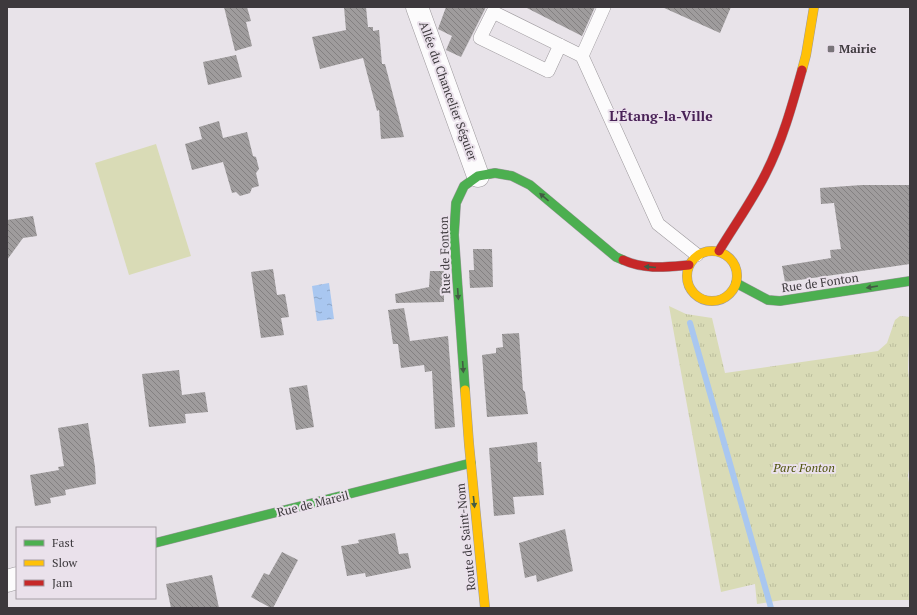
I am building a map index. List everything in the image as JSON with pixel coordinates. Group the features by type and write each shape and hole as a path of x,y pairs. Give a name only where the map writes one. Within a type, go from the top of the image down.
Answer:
{"street":[{"name":"Allée du Chancelier Séguier","path":"417,7 478,176"},
{"path":"719,252 765,175 776,151 794,99 806,55 814,7"},
{"path":"478,176 495,173 512,176 530,185 616,257 634,265 655,268 693,260 708,251 719,252 730,258 736,270 736,283 728,296 721,300 708,301 694,294 689,287 687,280 687,272 693,260"},
{"name":"Rue de Fonton","path":"471,463 454,234 456,203 464,186 478,176"},
{"name":"Rue de Fonton","path":"736,283 768,300 780,301 910,281"},
{"name":"Rue de Mareil","path":"156,543 471,463"},
{"name":"Route de Saint-Nom","path":"471,463 485,608"}],"lane":[{"path":"582,56 604,7"},
{"path":"560,45 548,71 480,38 493,12 560,45 582,56 658,224 693,260"}],"green space":[{"path":"156,144 191,256 129,275 95,163"},
{"name":"Parc Fonton","path":"669,306 686,314 712,318 725,373 878,351 887,343 895,320 900,316 910,317 908,369 910,389 910,462 908,476 910,489 910,600 782,600 757,604 755,584 721,592"}],"water":[{"path":"329,283 334,319 317,321 312,286"}],"building":[{"path":"224,7 247,7 251,21 246,22 252,46 235,51"},
{"path":"344,7 366,7 368,27 373,27 373,31 379,30 382,64 385,64 404,137 381,139 379,110 377,111 363,58 320,69 312,37 346,30"},
{"path":"446,7 486,7 461,57 446,50 452,36 438,29"},
{"path":"525,7 595,7 582,36"},
{"path":"662,7 731,7 720,33"},
{"path":"236,55 242,77 208,85 203,62"},
{"path":"219,121 223,138 247,132 253,156 256,157 259,169 256,173 259,186 252,188 250,193 240,196 236,192 232,193 223,162 192,170 185,144 202,139 199,127"},
{"path":"862,185 910,185 910,264 785,282 782,266 831,258 830,250 841,249 834,203 821,204 820,188"},
{"path":"33,216 37,236 23,238 7,260 7,220"},
{"path":"473,249 492,249 493,287 470,288 469,270 474,270"},
{"path":"273,269 277,295 285,294 289,317 281,318 284,335 261,338 251,272"},
{"path":"430,271 444,271 444,302 396,303 395,294 429,287"},
{"path":"404,308 410,341 448,336 455,427 435,429 432,371 425,372 424,365 401,368 398,344 393,344 388,310"},
{"path":"519,333 523,390 525,392 528,414 487,417 482,355 496,353 496,348 503,347 502,334"},
{"path":"179,370 182,395 205,392 208,412 185,414 186,423 149,427 142,374"},
{"path":"307,385 314,427 296,430 289,388"},
{"path":"88,423 95,467 96,484 65,490 66,495 50,498 51,503 35,506 30,475 59,470 58,467 64,466 58,428"},
{"path":"537,442 538,462 541,462 544,495 513,497 515,514 494,516 489,448"},
{"path":"565,529 573,571 537,582 536,575 525,578 519,543"},
{"path":"395,533 399,554 408,553 411,568 366,577 365,573 347,576 341,546 359,543 358,540"},
{"path":"282,552 298,560 273,608 271,608 251,597 264,573 269,575"},
{"path":"212,575 219,608 171,608 166,584"}],"waterway":[{"path":"690,323 771,608"}],"traffic: fast":[{"path":"465,390 454,235 456,203 464,186 478,176 495,173 512,176 530,185 616,257 623,260"},
{"path":"736,283 768,300 780,301 910,281"},
{"path":"156,543 471,463"}],"traffic: slow":[{"path":"802,70 814,7"},
{"path":"707,251 717,251 730,258 737,271 737,276 737,281 730,294 717,301 707,301 698,297 691,290 687,281 687,271 691,262 698,255 707,251"},
{"path":"465,390 485,608"}],"traffic: jam":[{"path":"719,251 765,175 777,150 802,70"},
{"path":"623,260 647,267 689,265"}],"place":[{"name":"Mairie","path":"831,49"}],"district":[{"name":"L'Étang-la-Ville","path":"661,116"}]}
